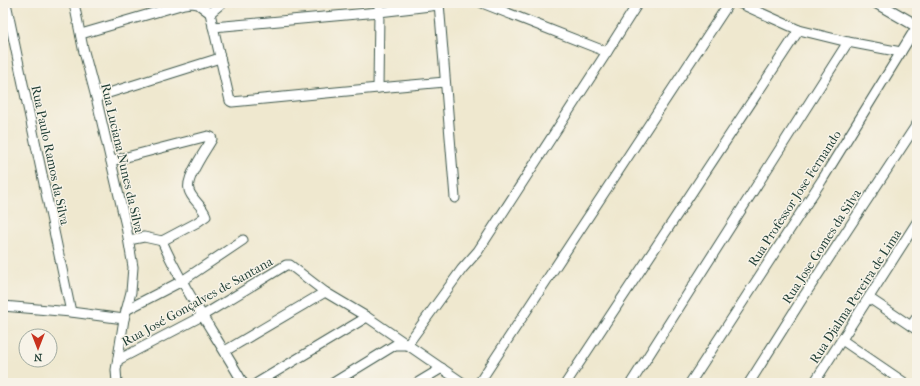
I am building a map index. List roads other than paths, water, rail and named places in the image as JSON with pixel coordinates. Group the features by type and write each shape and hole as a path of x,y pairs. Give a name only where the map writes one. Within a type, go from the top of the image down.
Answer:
{"main road":[{"path":"877,3 917,26"}],"street":[{"name":"Rua Paulo Ramos da Silva","path":"6,3 71,312"},
{"name":"Rua Luciana Nunes da Silva","path":"74,3 134,267 131,292 124,319 116,370 117,383"},
{"path":"210,13 222,3"},
{"path":"482,3 607,52"},
{"path":"408,345 462,269 478,251 638,3"},
{"path":"479,383 729,3"},
{"path":"739,3 799,30 848,42 901,52"},
{"path":"81,34 184,4 198,4 210,13 230,101 232,102 446,82"},
{"path":"213,27 379,7 439,4 455,198"},
{"path":"378,88 379,7"},
{"name":"Rua Professor Jose Fernando","path":"690,383 822,180 917,26"},
{"path":"566,383 799,30"},
{"path":"632,383 848,42"},
{"path":"96,97 220,58"},
{"name":"Rua Jose Gomes da Silva","path":"748,383 917,124"},
{"path":"111,161 208,136 212,139 188,182 189,190 206,216 162,241 144,237 128,240"},
{"name":"Rua Djalma Pereira de Lima","path":"815,383 917,222"},
{"path":"126,310 182,281 242,240"},
{"path":"162,241 182,281 243,383"},
{"name":"Rua José Gonçalves de Santana","path":"118,360 202,316 286,266 290,265 325,292"},
{"path":"225,351 325,292 367,317 463,383"},
{"path":"868,298 914,328 917,317"},
{"path":"4,304 124,319"},
{"path":"257,383 367,317"},
{"path":"842,340 905,383"},
{"path":"333,383 395,345 408,345"},
{"path":"417,383 442,368"}]}
